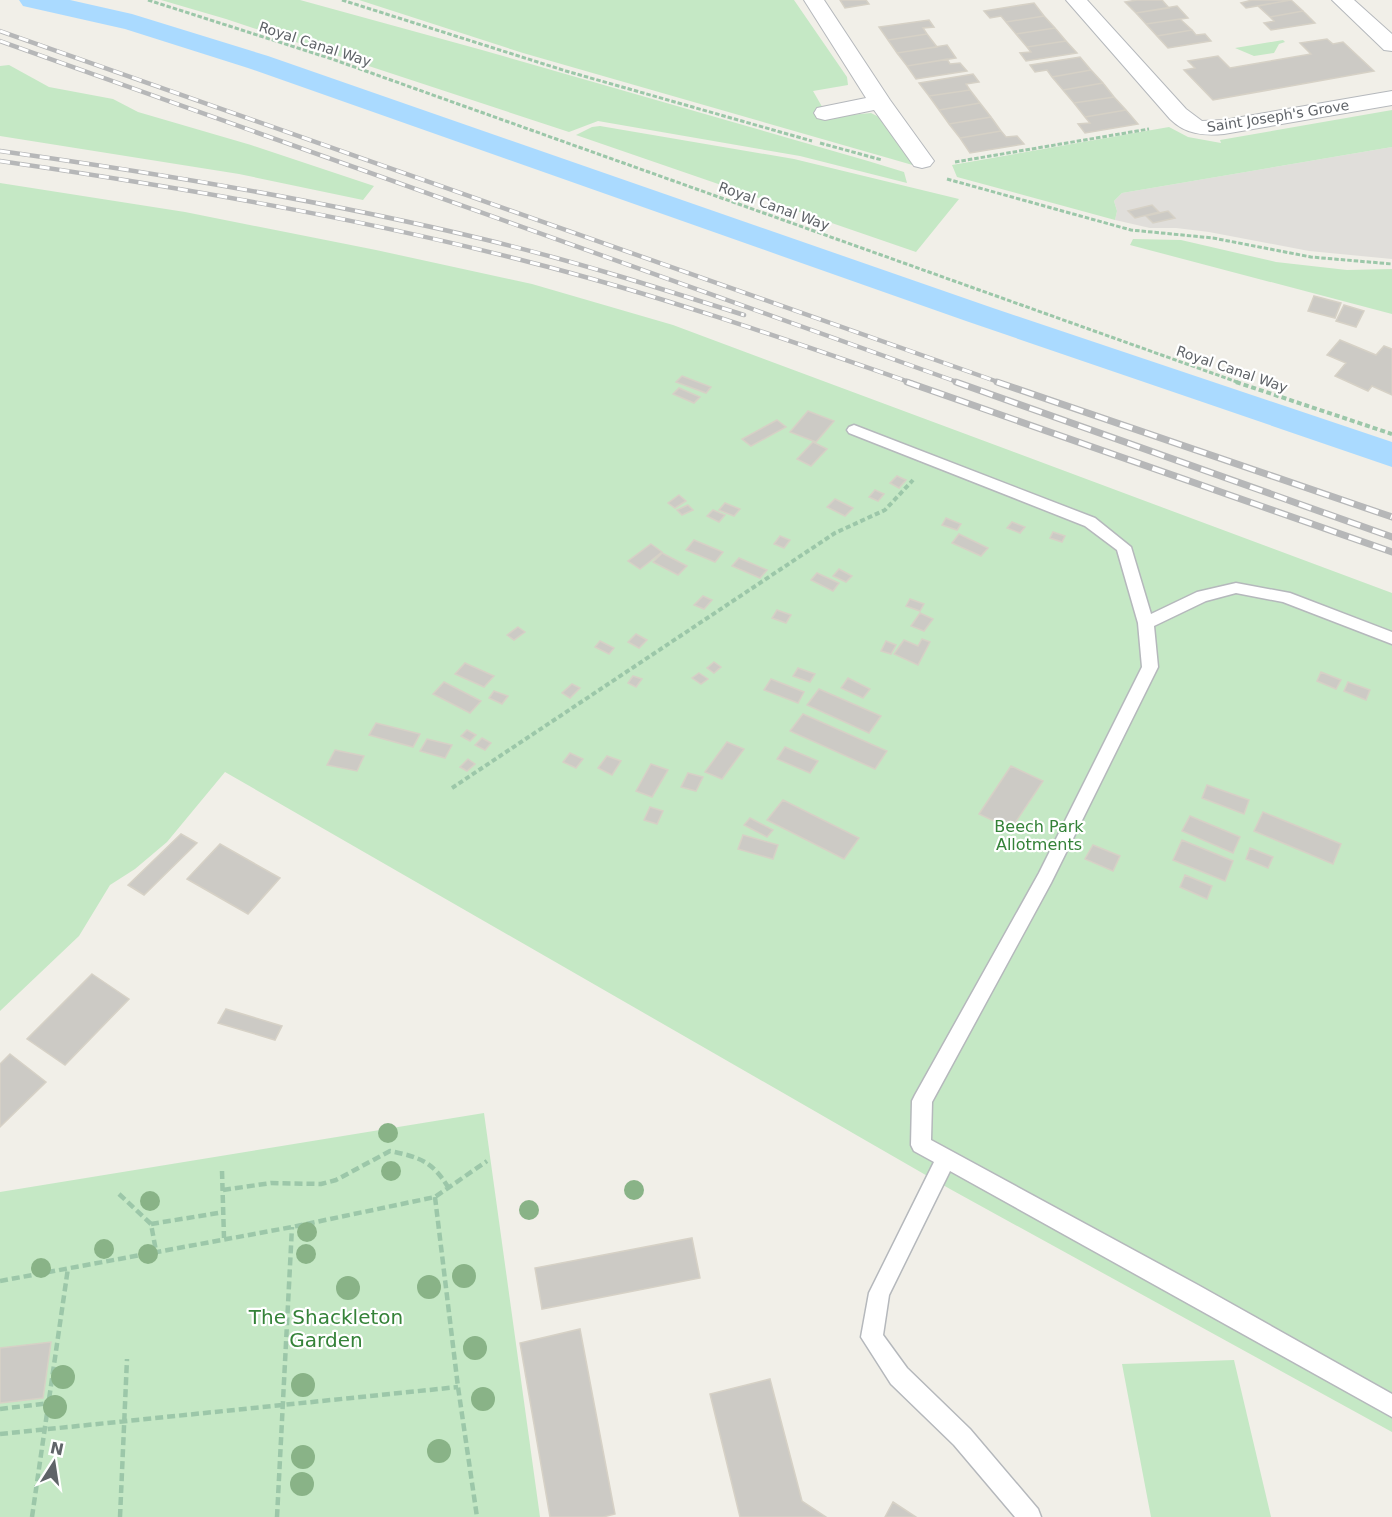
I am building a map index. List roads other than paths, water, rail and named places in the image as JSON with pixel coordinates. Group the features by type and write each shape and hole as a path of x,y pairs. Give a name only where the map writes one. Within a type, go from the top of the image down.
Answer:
{"street":[{"path":"814,0 880,102 929,168"},
{"name":"Saint Joseph's Grove","path":"1076,0 1186,123 1199,128 1224,127 1392,98"},
{"path":"1341,0 1392,45"},
{"path":"825,113 880,102"}],"lane":[{"path":"854,430 1090,522 1124,547 1146,623 1150,667 1045,878 922,1101 921,1144 1392,1406"},
{"path":"1146,623 1202,596 1236,588 1285,597 1392,638"},
{"path":"946,1158 879,1293 872,1337 898,1376 962,1437 1030,1517"}],"waterway":[{"path":"33,0 132,22 258,62 978,314 1392,455"}],"railway":[{"path":"0,31 1001,383"},
{"path":"0,41 960,383"},
{"path":"0,151 245,190 427,226 552,257 744,315"},
{"path":"0,161 266,204 464,246 578,275 674,303 912,383"},
{"path":"907,382 1392,552"},
{"path":"956,382 1392,537"},
{"path":"997,382 1392,517"}],"park label":[{"name":"Beech Park Allotments","path":"1039,835"},
{"name":"The Shackleton Garden","path":"326,1328"}]}
